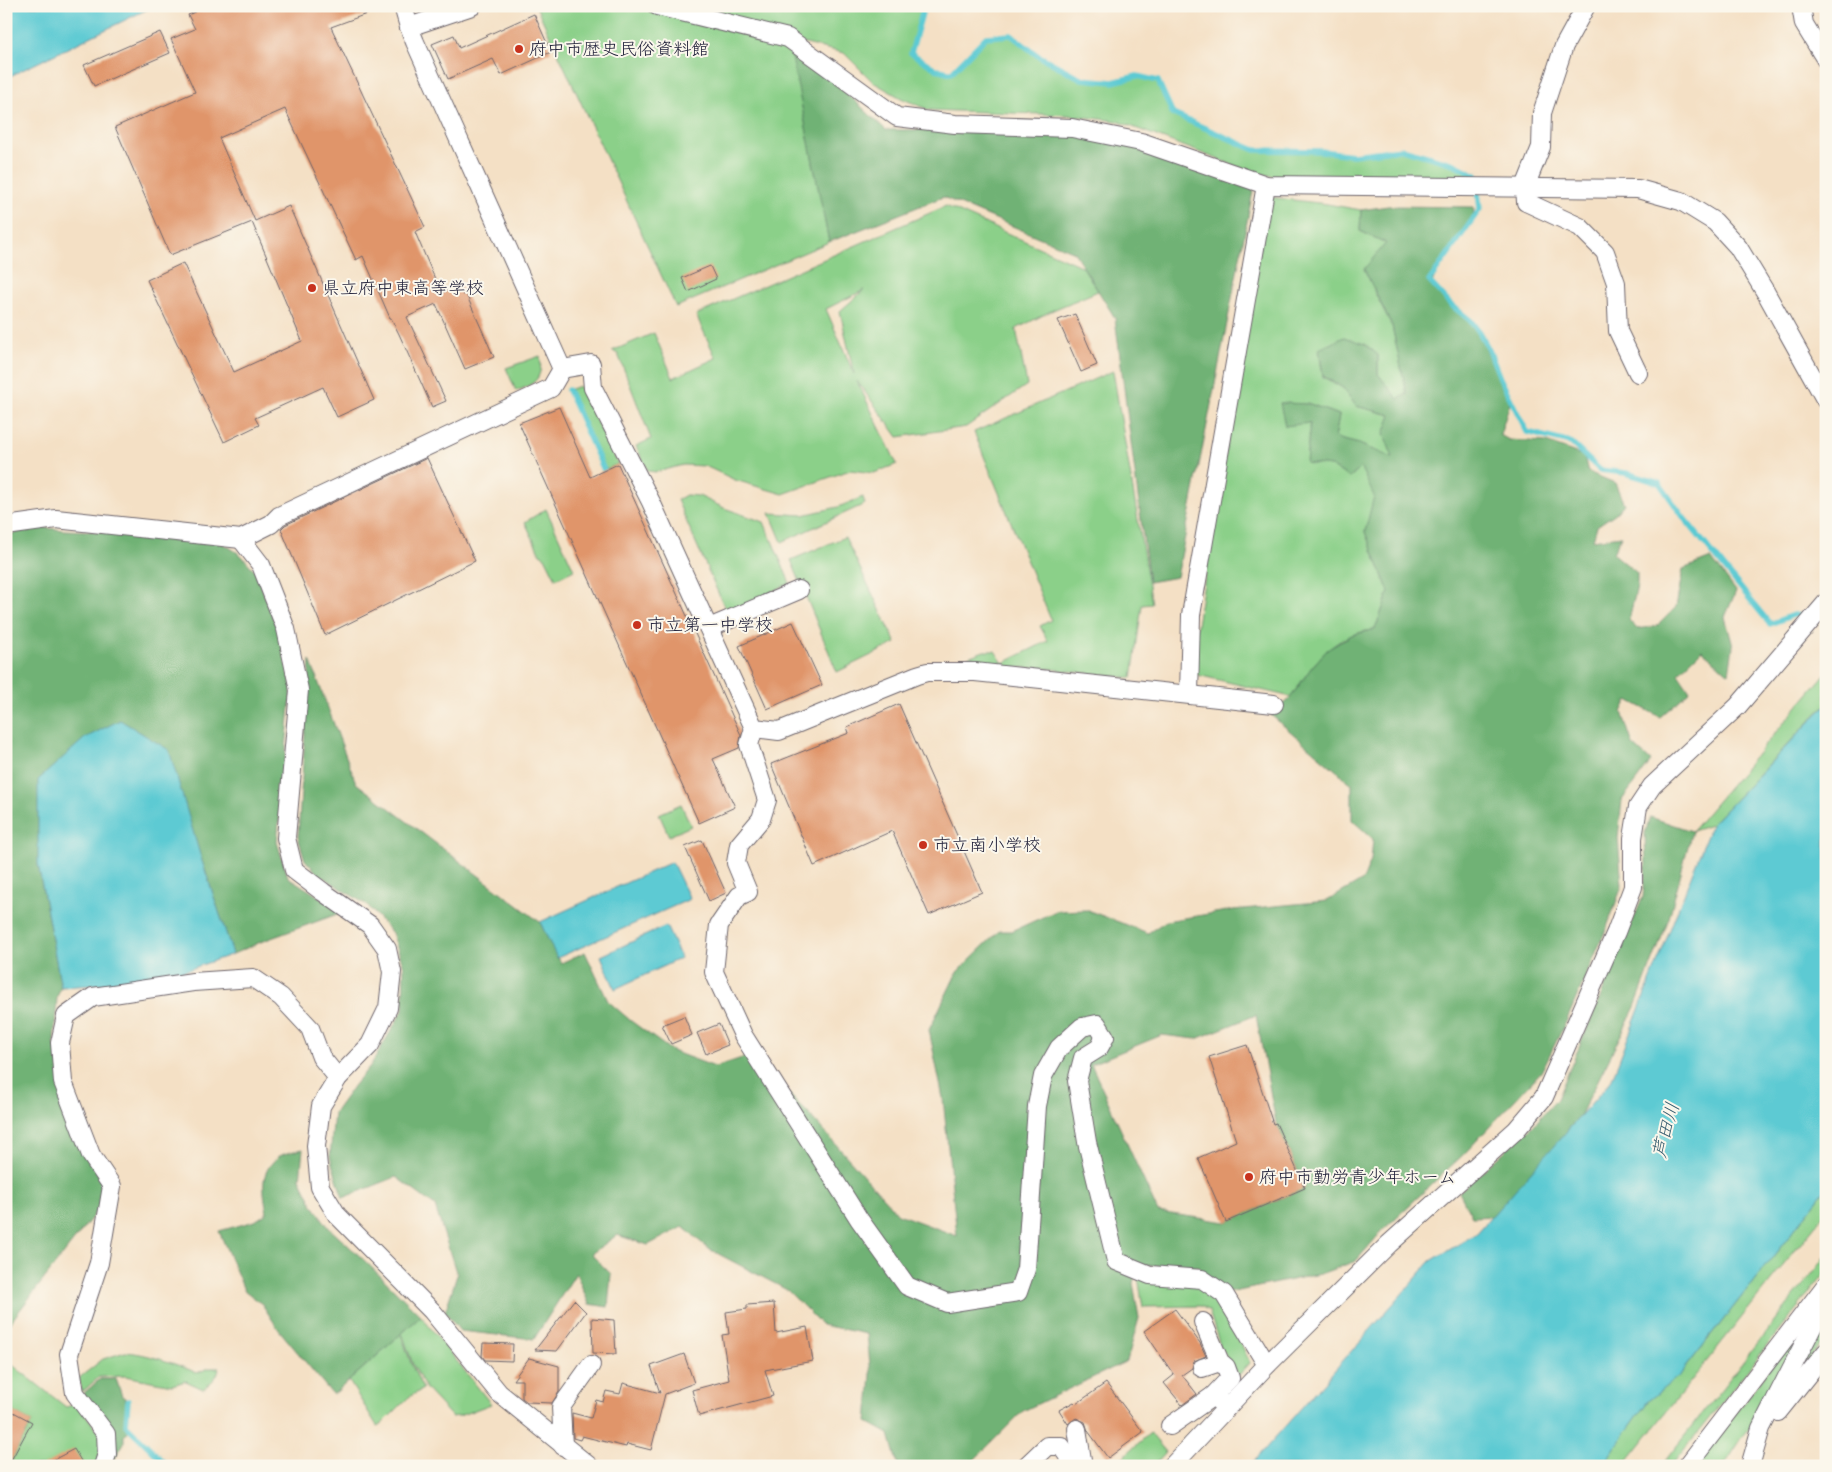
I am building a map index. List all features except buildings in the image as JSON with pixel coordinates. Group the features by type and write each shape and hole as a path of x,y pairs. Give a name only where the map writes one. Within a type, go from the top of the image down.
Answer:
{"street":[{"path":"403,6 409,27 562,369"},
{"path":"409,27 472,6"},
{"path":"656,6 788,38 898,117 954,124 1072,128 1141,142 1266,185 1638,189 1681,201 1715,222 1738,247 1826,401"},
{"path":"1586,6 1564,46 1542,113 1541,147 1525,187 1526,202 1580,227 1605,252 1616,283 1618,331 1638,373"},
{"path":"1801,6 1804,24 1826,60"},
{"path":"1189,694 1191,615 1266,185"},
{"path":"562,369 591,364 593,388 650,502 754,728 749,745 767,800 761,819 739,845 736,862 748,892 739,896 720,925 714,972 743,1035 859,1219 907,1286 947,1303 1018,1292 1026,1269 1037,1106 1043,1076 1059,1048 1082,1027 1097,1024 1104,1037 1099,1048 1083,1058 1077,1081 1087,1142 1116,1261 1150,1275 1202,1279 1224,1294 1267,1365"},
{"path":"6,526 56,519 241,539 270,524 280,516 551,388 562,369"},
{"path":"241,539 261,566 286,630 298,690 286,838 294,870 370,925 387,949 392,972 388,1008 370,1044 338,1078 321,1106 316,1146 320,1187 337,1215 432,1311 498,1393 589,1466"},
{"path":"709,628 798,590"},
{"path":"1170,1426 1220,1402 1267,1365 1389,1244 1516,1130 1544,1097 1616,932 1633,887 1633,838 1638,807 1652,786 1738,706 1826,603"},
{"path":"754,728 779,731 927,672 975,672 1274,704"},
{"path":"102,1466 107,1454 106,1434 75,1393 69,1354 99,1263 112,1186 91,1155 63,1082 60,1043 66,1016 93,998 193,982 253,978 281,997 310,1028 321,1057 338,1078"},
{"path":"1687,1466 1826,1285"},
{"path":"1750,1466 1761,1428 1814,1324 1826,1307"},
{"path":"1172,1466 1220,1402 1230,1378 1226,1367 1220,1362 1203,1322"},
{"path":"1761,1428 1772,1420 1826,1352"},
{"path":"1202,1368 1220,1362"},
{"path":"563,1446 561,1407 591,1365"},
{"path":"1077,1429 1083,1466"},
{"path":"1026,1466 1047,1446 1061,1446 1075,1466"}],"green space":[{"path":"536,6 882,6 884,9 886,6 924,6 911,53 936,69 952,73 986,37 1011,35 1037,55 1082,79 1113,82 1137,76 1158,81 1173,114 1255,150 1321,151 1353,155 1402,149 1454,164 1476,175 1477,189 1277,177 1249,171 1117,121 1067,115 929,110 901,98 873,82 844,53 789,40 829,242 676,307"},
{"path":"788,38 886,130 1075,129 1255,181 1177,577 1149,582 1115,318 1074,252 943,197 829,242"},
{"path":"1268,197 1361,210 1360,231 1386,243 1374,291 1392,326 1407,394 1398,400 1378,374 1378,355 1344,337 1319,350 1323,377 1343,388 1356,406 1391,415 1393,459 1359,444 1335,438 1339,415 1310,404 1280,403 1310,423 1306,463 1331,466 1350,478 1361,468 1375,496 1365,532 1389,592 1375,629 1352,635 1324,653 1291,697 1189,673"},
{"path":"946,206 1083,267 1098,291 1053,310 1016,329 1027,385 966,427 898,437 857,381 897,464 874,473 850,470 783,494 735,480 705,466 683,465 656,472 648,471 636,446 651,439 618,354 612,351 654,333 673,378 716,358 696,315","holes":["864,290 840,311 854,374 826,309"]},
{"path":"1388,206 1474,207 1473,220 1441,261 1432,283 1478,331 1510,403 1500,435 1509,440 1546,442 1584,456 1588,472 1615,483 1624,504 1616,513 1597,526 1593,540 1621,536 1613,553 1637,573 1637,586 1629,620 1637,629 1657,626 1676,607 1683,569 1711,558 1736,591 1725,617 1733,646 1729,674 1702,650 1678,673 1690,691 1660,717 1628,700 1622,712 1633,745 1651,761 1622,800 1618,838 1622,886 1607,927 1566,1022 1541,1072 1465,1153 1383,1230 1356,1261 1320,1274 1224,1294 1197,1267 1139,1265 1133,1283 1139,1318 1127,1361 1023,1411 968,1466 898,1466 889,1434 867,1422 871,1375 867,1334 822,1325 787,1290 709,1249 683,1227 648,1245 617,1235 591,1254 611,1274 608,1307 589,1304 576,1273 534,1339 460,1331 445,1312 457,1275 435,1206 396,1177 343,1198 330,1157 334,1113 371,1065 403,1010 404,967 392,933 367,905 318,874 305,860 298,837 310,660 356,783 540,922 561,963 585,952 608,1001 631,1021 672,1051 715,1067 748,1056 806,1111 898,1214 957,1236 943,1098 929,1030 957,972 999,931 1012,931 1056,911 1087,910 1148,933 1166,921 1233,910 1327,901 1363,880 1371,860 1373,839 1352,820 1352,784 1271,715 1291,697 1311,668 1327,650 1352,635 1375,629 1389,592 1365,532 1374,496 1361,468 1350,478 1331,466 1306,463 1310,423 1285,426 1280,403 1310,404 1339,415 1335,438 1359,444 1393,458 1384,434 1391,415 1356,406 1343,388 1323,376 1319,349 1344,337 1365,344 1378,355 1378,374 1398,399 1407,394 1392,326 1364,269 1386,243 1360,231 1361,210","holes":["1256,1015 1276,1123 1305,1188 1226,1222 1158,1212 1091,1064 1162,1035 1196,1039"]},
{"path":"540,356 541,364 537,379 529,386 516,391 506,368"},
{"path":"1113,371 1152,604 1142,605 1132,678 1041,668 973,667 968,657 984,651 995,651 1003,663 1048,641 1040,626 1051,620 974,432"},
{"path":"579,386 618,464 604,470 568,390"},
{"path":"686,495 699,496 724,508 764,522 790,583 727,613 677,500"},
{"path":"863,497 865,504 782,542 770,513 803,515 838,507"},
{"path":"546,509 574,570 556,579 545,557 540,554 525,522"},
{"path":"38,527 64,530 212,536 241,555 256,572 278,631 292,686 277,842 288,877 343,912 233,954 201,858 38,864 61,987 57,997 54,1042 102,1184 104,1202 6,1328 6,535"},
{"path":"845,537 896,643 837,672 791,560"},
{"path":"1826,673 1826,704 1711,825 1692,831"},
{"path":"681,804 691,826 669,836 659,814"},
{"path":"1650,817 1692,831 1669,918 1635,1007 1581,1114 1497,1216 1472,1217 1459,1192 1533,1126 1557,1099 1643,897 1646,865 1645,833"},
{"path":"303,1149 300,1179 314,1207 330,1229 421,1316 333,1395 279,1330 262,1304 244,1290 219,1231 255,1221 267,1213 264,1184 267,1170 279,1156"},
{"path":"1826,1189 1826,1212 1623,1466 1602,1466 1648,1401 1681,1374"},
{"path":"1826,1256 1826,1272 1671,1466 1661,1466"},
{"path":"1138,1277 1203,1286 1228,1315 1250,1363 1238,1376 1221,1349 1209,1311 1201,1306 1143,1307"},
{"path":"1826,1301 1826,1339 1744,1435 1724,1466 1696,1466 1820,1302"},
{"path":"421,1316 491,1404 452,1417 426,1389 413,1365 402,1333"},
{"path":"401,1334 412,1366 423,1389 409,1397 383,1423 377,1426 349,1381"},
{"path":"125,1352 142,1354 197,1373 209,1368 219,1368 215,1378 203,1389 186,1381 172,1385 125,1376 99,1377 82,1392 79,1378 103,1359"},
{"path":"6,1360 66,1407 77,1404 102,1436 98,1466 11,1466 12,1459 32,1422 6,1406"},
{"path":"100,1379 116,1379 122,1396 126,1399 125,1426 129,1430 124,1436 124,1443 113,1461 83,1394"},
{"path":"1150,1433 1166,1452 1153,1466 1113,1466"}],"water":[{"path":"6,6 154,6 6,78"},
{"name":"芦田川","path":"1826,705 1826,1189 1680,1375 1648,1401 1602,1466 1250,1466 1431,1261 1477,1233 1611,1081 1711,825"},
{"path":"120,720 169,750 201,858 233,954 156,981 61,987 38,864 38,780 85,738"},
{"path":"672,862 690,899 557,958 540,922"},
{"path":"666,926 681,958 615,989 601,956"}],"waterway":[{"path":"924,6 911,53 936,69 951,73 986,37 1011,35 1037,55 1082,79 1113,82 1137,76 1158,81 1173,114 1255,150 1321,151 1353,155 1402,149 1454,164 1476,175 1480,209 1429,281 1450,304 1471,321 1479,332 1527,432 1571,443 1600,470 1626,473 1659,483 1684,518 1770,624 1793,615 1810,615"},
{"path":"568,390 604,470"},
{"path":"128,1401 126,1425 168,1466"}],"place":[{"name":"府中市歴史民俗資料館","path":"519,49"},
{"name":"県立府中東高等学校","path":"312,288"},
{"name":"市立第一中学校","path":"637,625"},
{"name":"市立南小学校","path":"923,845"},
{"name":"府中市勤労青少年ホーム","path":"1249,1177"}]}
